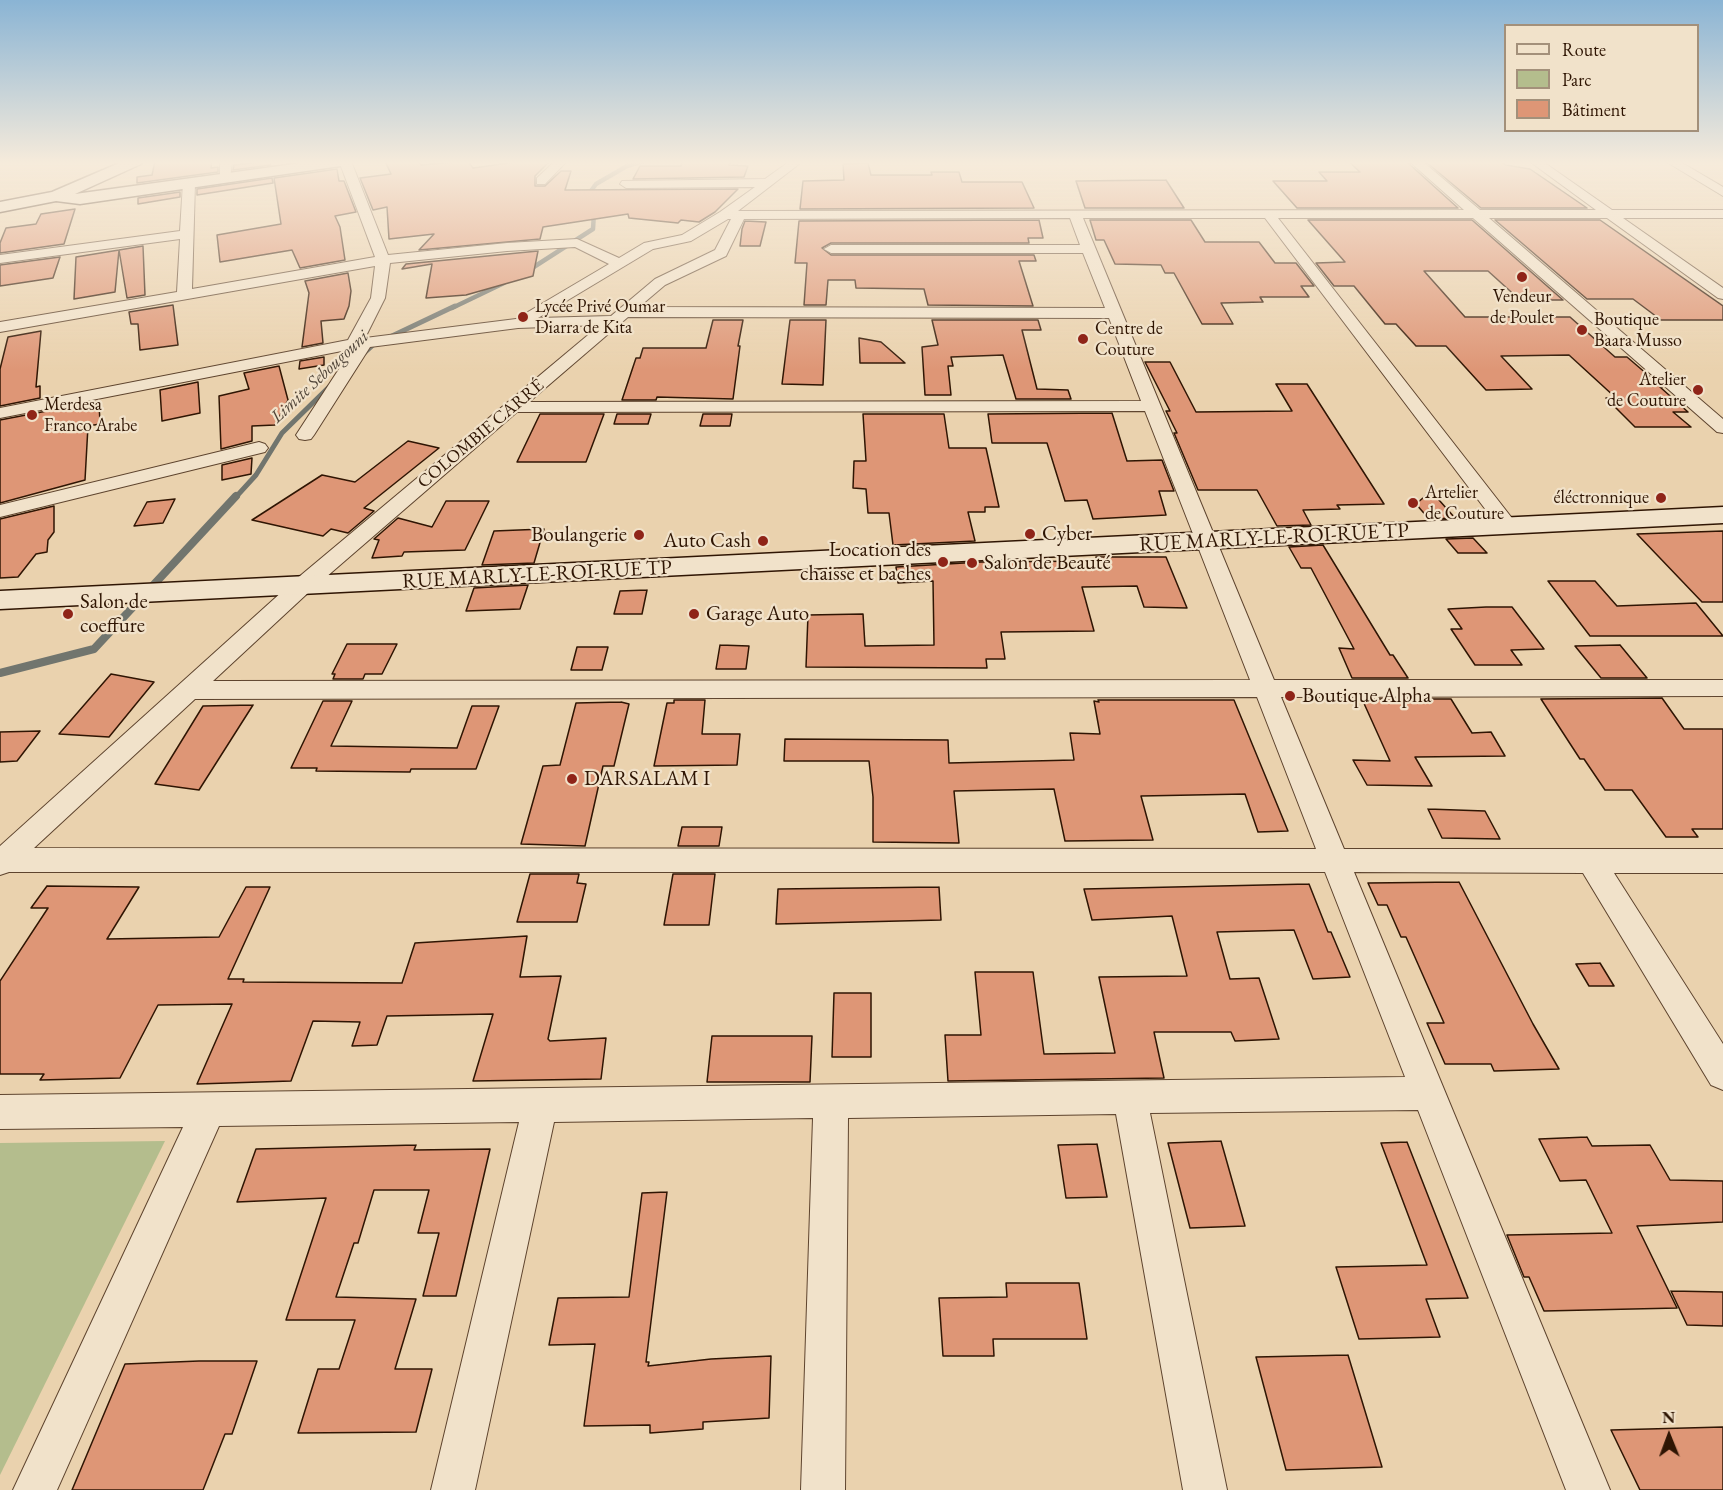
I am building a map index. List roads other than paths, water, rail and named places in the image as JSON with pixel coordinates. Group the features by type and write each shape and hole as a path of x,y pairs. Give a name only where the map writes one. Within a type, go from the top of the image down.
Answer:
{"street":[{"path":"184,295 186,231"},
{"path":"305,435 359,344 378,298 383,260 372,231"},
{"path":"518,323 649,246 686,238 701,231"},
{"name":"COLOMBIE CARRÉ","path":"2,862 302,586 512,407 660,282 721,254 728,231"},
{"path":"1081,231 1588,1490"},
{"path":"1281,231 1508,526"},
{"path":"1495,231 1723,428"},
{"path":"1633,231 1723,295"},
{"path":"0,259 186,234"},
{"path":"0,327 383,260 507,247 577,243 620,263"},
{"path":"831,249 1089,249"},
{"path":"0,413 359,344 518,323 620,316 1114,313"},
{"path":"512,407 1152,406"},
{"path":"0,511 260,448"},
{"name":"RUE MARLY-LE-ROI-RUE TP","path":"0,600 1723,515"},
{"path":"190,690 1723,688"},
{"path":"1591,861 1723,1074"},
{"path":"2,862 1723,861"},
{"path":"0,1112 1428,1093"},
{"path":"1130,1097 1205,1490"},
{"path":"823,1490 831,1101"},
{"path":"453,1490 540,1105"},
{"path":"35,1490 209,1109"}],"waterway":[{"name":"Limite Sebougouni","path":"526,272 591,231"},
{"name":"Limite Sebougouni","path":"452,308 504,283"},
{"name":"Limite Sebougouni","path":"361,356 373,345 455,306"},
{"name":"Limite Sebougouni","path":"235,498 256,475 282,433 330,386"},
{"name":"Limite Sebougouni","path":"0,673 94,649 236,496"}],"place":[{"name":"Vendeur de Poulet","path":"1522,277"},
{"name":"Lycée Privé Oumar Diarra de Kita","path":"523,317"},
{"name":"Boutique Baara Musso","path":"1582,330"},
{"name":"Centre de Couture","path":"1083,339"},
{"name":"Atelier de Couture","path":"1698,390"},
{"name":"Merdesa Franco Arabe","path":"32,415"},
{"name":"éléctronnique","path":"1661,498"},
{"name":"Artelier de Couture","path":"1413,503"},
{"name":"Cyber","path":"1030,534"},
{"name":"Boulangerie","path":"639,535"},
{"name":"Auto Cash","path":"763,541"},
{"name":"Location des chaisse et baches","path":"943,562"},
{"name":"Salon de Beauté","path":"972,563"},
{"name":"Salon de coeffure","path":"68,614"},
{"name":"Garage Auto","path":"694,614"},
{"name":"Boutique Alpha","path":"1290,696"},
{"name":"DARSALAM I","path":"572,779"}]}
